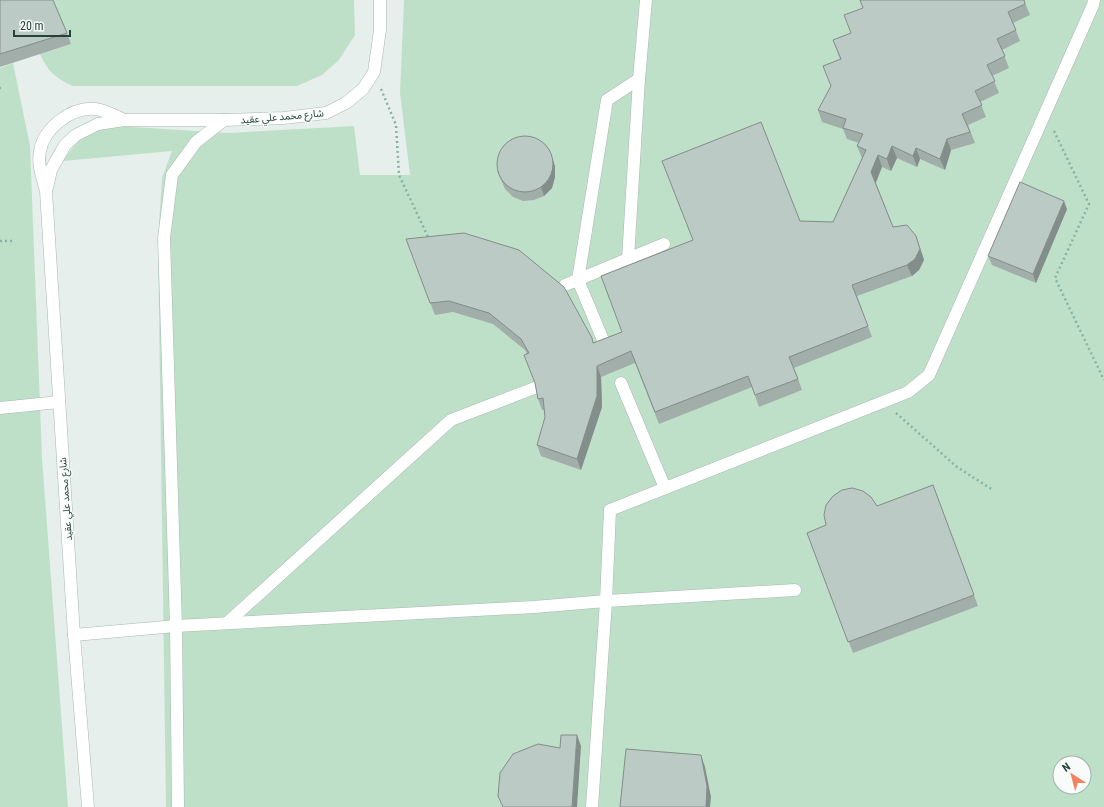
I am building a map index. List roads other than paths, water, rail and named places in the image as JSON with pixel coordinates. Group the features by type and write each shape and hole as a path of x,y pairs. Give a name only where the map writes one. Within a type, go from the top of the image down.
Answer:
{"street":[{"name":"شارع محمد علي عقيد","path":"46,191 51,170 65,145 76,135 98,124 124,120 224,120 284,118 326,113 346,104 363,89 374,72 380,30 380,0"},
{"path":"628,259 639,79 646,0"},
{"path":"592,807 606,601 610,510 908,392 928,375 1046,113 1094,0"},
{"path":"603,340 578,280 607,100 639,79"},
{"name":"شارع محمد علي عقيد","path":"88,807 74,635 46,191 40,162 40,151 45,138 53,126 63,118 79,111 95,109 124,120"},
{"path":"178,807 176,626 164,238 172,175 196,142 224,120"},
{"path":"565,285 664,244"},
{"path":"621,383 665,488"},
{"path":"227,623 451,420 536,387"},
{"path":"0,408 59,402"},
{"path":"74,635 176,626 534,607 606,601 795,590"}]}
